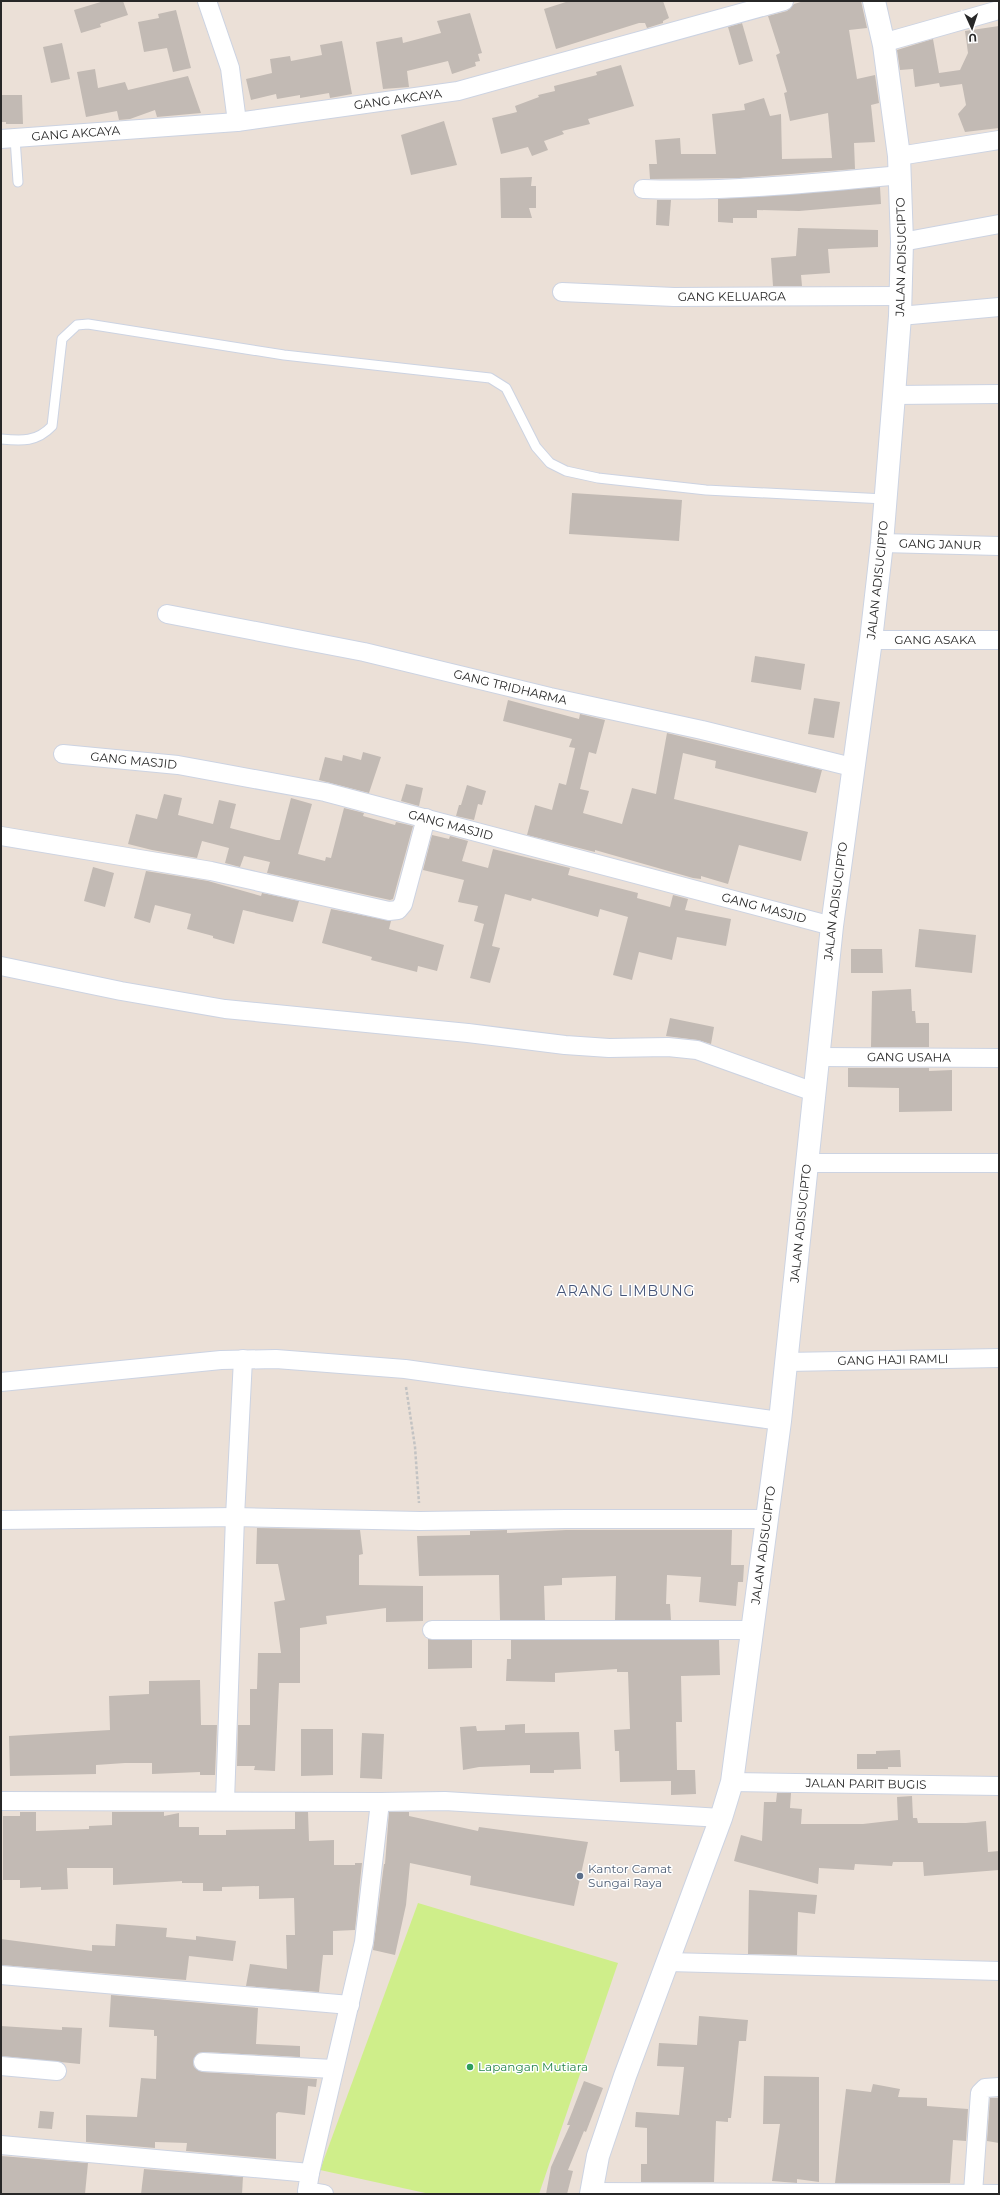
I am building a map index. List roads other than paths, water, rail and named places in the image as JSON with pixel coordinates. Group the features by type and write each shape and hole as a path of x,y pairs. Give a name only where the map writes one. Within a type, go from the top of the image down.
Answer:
{"main road":[{"name":"JALAN ADISUCIPTO","path":"591,2193 598,2156 625,2076 727,1800 752,1630 780,1421 832,926 852,767 871,640 882,543 901,306 902,242 900,165 884,45 874,1"}],"street":[{"path":"207,1 230,68 237,122"},
{"name":"GANG AKCAYA","path":"8,138 237,122 458,91 784,1"},
{"path":"884,45 893,40 999,10"},
{"path":"643,189 671,190 808,184 900,165 999,140"},
{"path":"902,242 999,224"},
{"name":"GANG KELUARGA","path":"562,292 901,306 999,306"},
{"path":"894,395 999,394"},
{"name":"GANG JANUR","path":"882,543 999,546"},
{"name":"GANG TRIDHARMA","path":"167,614 364,652 550,697 702,730 852,767"},
{"name":"GANG ASAKA","path":"871,640 999,640"},
{"name":"GANG MASJID","path":"63,754 178,765 325,792 832,926"},
{"path":"1,836 211,871 389,911 398,910 403,904 426,818"},
{"path":"1,966 121,991 225,1009 468,1033 565,1045 609,1048 668,1047 697,1050 814,1092"},
{"name":"GANG USAHA","path":"818,1057 999,1058"},
{"path":"807,1163 999,1163"},
{"name":"GANG HAJI RAMLI","path":"786,1362 999,1358"},
{"path":"225,1801 235,1517 243,1359"},
{"path":"1,1382 221,1360 276,1359 405,1369 780,1421"},
{"path":"1,1520 235,1517 420,1522 566,1518 766,1519"},
{"path":"432,1630 752,1630"},
{"name":"JALAN PARIT BUGIS","path":"1,1801 380,1802 727,1800 999,1786"},
{"path":"1,2145 312,2188 333,2069 350,2005 364,1942 380,1802"},
{"path":"668,1962 999,1971"},
{"path":"1,1976 350,2005"},
{"path":"203,2062 333,2069"},
{"path":"1,2066 58,2071"},
{"path":"973,2193 980,2093 985,2088 999,2087"},
{"path":"591,2193 999,2194"}],"lane":[{"path":"8,138 18,182"},
{"path":"1,439 31,439 43,435 52,426 62,338 77,325 88,324 284,355 490,378 506,388 536,447 550,463 566,472 598,478 706,490 885,499"}],"place":[{"name":"Kantor Camat Sungai Raya","path":"580,1876"},
{"name":"Lapangan Mutiara","path":"470,2067"}],"district":[{"name":"ARANG LIMBUNG","path":"626,1291"}]}
